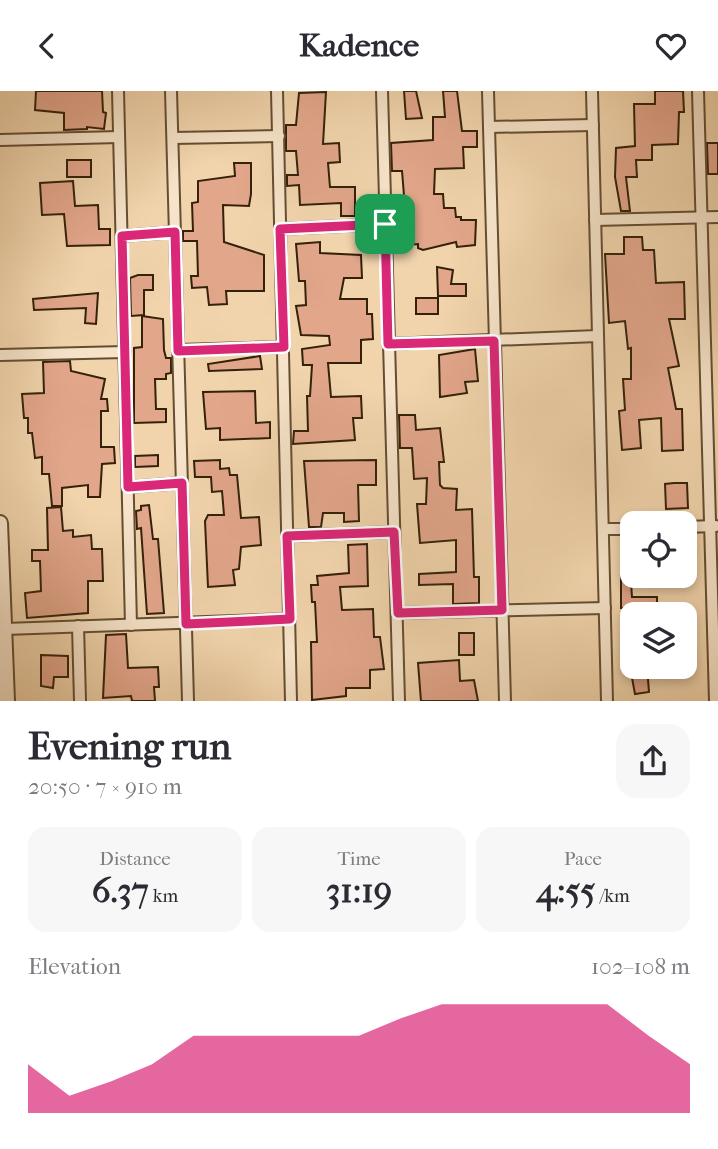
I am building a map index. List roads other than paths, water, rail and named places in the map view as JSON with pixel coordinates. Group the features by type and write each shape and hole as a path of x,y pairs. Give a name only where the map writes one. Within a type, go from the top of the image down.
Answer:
{"street":[{"path":"118,91 131,625"},
{"path":"172,91 188,701"},
{"path":"277,91 291,701"},
{"path":"382,91 399,701"},
{"path":"488,91 505,701"},
{"path":"592,91 607,701"},
{"path":"698,91 715,526 715,701"},
{"path":"489,127 593,125"},
{"path":"173,138 278,136"},
{"path":"0,140 119,137"},
{"path":"595,220 718,217"},
{"path":"280,229 385,224"},
{"path":"122,236 175,232"},
{"path":"388,344 598,336"},
{"path":"178,351 284,347"},
{"path":"0,355 125,352"},
{"path":"128,487 182,483"},
{"path":"0,523 8,701"},
{"path":"697,527 715,526"},
{"path":"603,530 620,529"},
{"path":"287,536 394,532"},
{"path":"398,613 605,608"},
{"path":"5,629 290,619"},
{"path":"78,626 80,701"}]}
